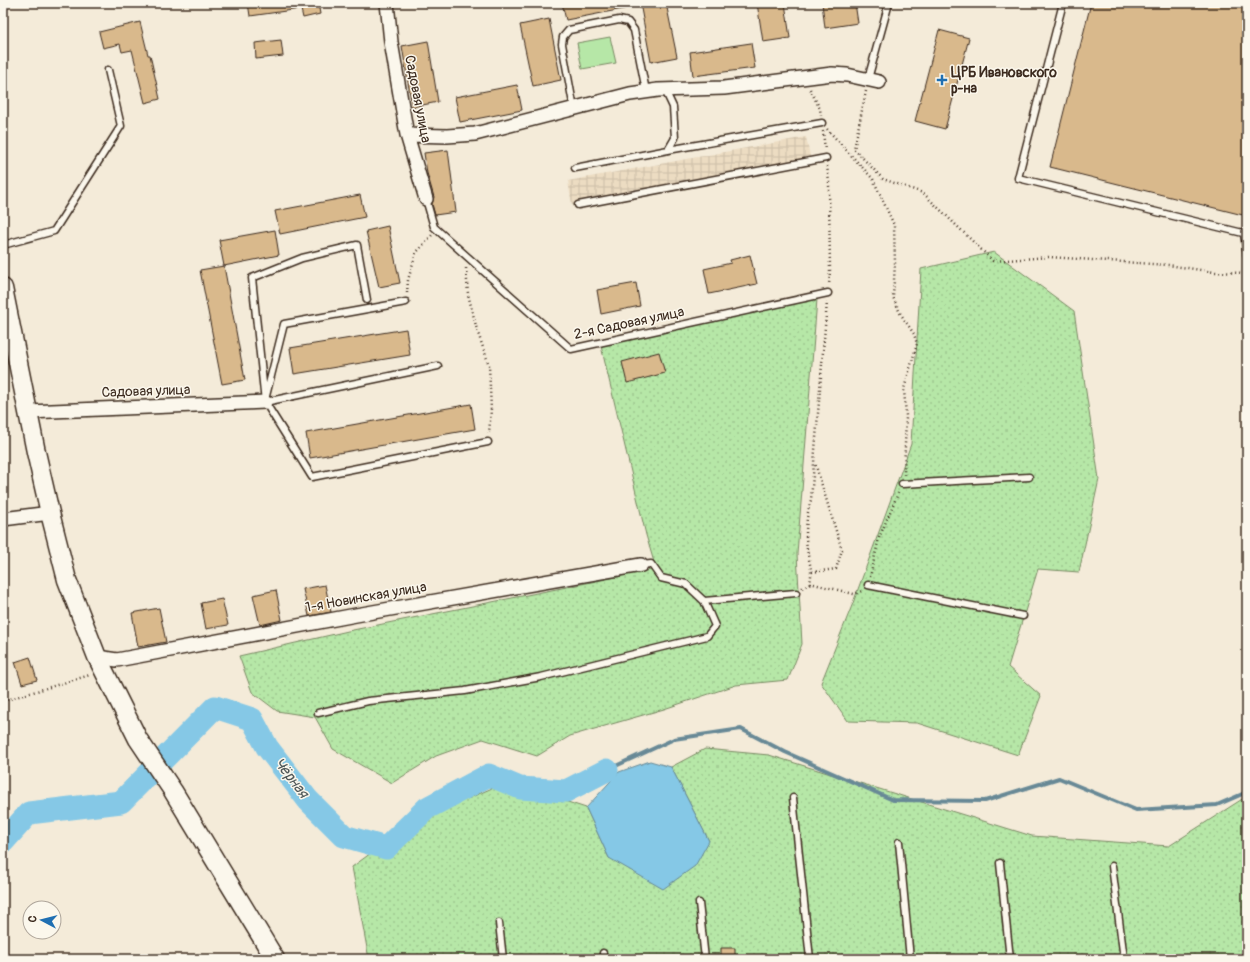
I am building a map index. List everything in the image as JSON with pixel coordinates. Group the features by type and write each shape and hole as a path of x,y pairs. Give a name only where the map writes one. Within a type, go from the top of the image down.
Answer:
{"main road":[{"path":"3,291 50,513 67,580 100,664 138,739 174,791 275,959"}],"street":[{"name":"Садовая улица","path":"387,3 391,42 408,135 426,199"},
{"path":"408,135 447,136 475,134 646,91 724,88 832,74 847,75 874,81"},
{"name":"Садовая улица","path":"28,412 265,402"},
{"path":"3,520 50,513"},
{"name":"1-я Новинская улица","path":"100,664 356,615 641,565"}],"lane":[{"path":"874,81 889,3"},
{"path":"1063,3 1018,178 1246,234 1247,255"},
{"path":"574,109 562,44 563,36 569,30 619,20 628,22 634,30 646,91"},
{"path":"3,245 54,231 121,126 108,70"},
{"path":"665,90 673,107 675,138 668,150"},
{"path":"575,168 822,123"},
{"path":"578,205 826,158"},
{"name":"2-я Садовая улица","path":"426,199 434,228 571,349 828,293"},
{"path":"366,300 357,245 302,258 252,278 265,402 312,477 488,442"},
{"path":"265,402 284,324 406,302"},
{"path":"265,402 438,366"},
{"path":"902,484 1028,477"},
{"path":"318,713 368,701 465,691 541,677 707,636 715,626 704,601 686,584 661,578 651,564 641,565"},
{"path":"868,585 1023,616"},
{"path":"704,601 796,593"},
{"path":"793,798 810,959"},
{"path":"899,842 910,959"},
{"path":"1000,863 1010,959"},
{"path":"1112,866 1124,959"},
{"path":"699,903 705,959"},
{"path":"499,923 503,959"}],"path":[{"path":"796,593 810,583 812,572 807,551 805,532 811,500 830,271 829,182 822,123 820,109 805,78"},
{"path":"874,81 854,149 883,179 923,193 993,261 1049,257 1168,265 1214,272 1247,273"},
{"path":"810,583 854,594 866,589 868,585 879,538 903,481 906,416 904,389 918,344 914,334 900,313 893,297 895,263 894,225 873,178 822,123"},
{"path":"406,302 408,280 416,253 437,230"},
{"path":"466,256 468,294 489,365 491,410 488,442"},
{"path":"812,572 836,569 842,550 814,461"},
{"path":"3,701 100,664"}],"shaded area":[{"path":"806,137 811,161 572,205 568,181"}],"green space":[{"path":"610,37 616,63 582,69 577,43"},
{"path":"994,252 1074,311 1099,479 1079,572 1038,569 1008,667 1041,696 1018,755 917,723 848,721 821,683 853,603 911,444 921,269"},
{"path":"817,299 797,554 802,644 788,680 736,685 664,709 570,736 537,756 483,739 436,756 392,783 333,749 315,717 277,711 252,692 239,656 348,631 656,569 646,535 601,346"},
{"path":"705,749 769,755 1032,836 1169,846 1247,796 1247,959 369,959 352,867 412,823 506,782 586,808 609,858 709,841 671,767"}],"water":[{"path":"650,761 671,767 709,841 695,866 663,889 609,858 586,808 619,772"}],"building":[{"path":"248,3 299,3 300,9 250,16"},
{"path":"318,3 320,14 303,18 300,5"},
{"path":"562,3 627,3 628,8 566,20"},
{"path":"640,3 666,3 677,57 651,62"},
{"path":"757,3 785,3 790,38 763,42"},
{"path":"822,3 855,3 858,23 825,28"},
{"path":"1091,3 1247,3 1247,216 1050,167"},
{"path":"549,19 561,80 533,86 520,25"},
{"path":"140,22 148,55 150,55 160,99 145,103 132,50 122,52 120,44 103,48 99,32"},
{"name":"ЦРБ Ивановского р-на","path":"939,30 969,38 945,129 915,121"},
{"path":"281,40 283,56 256,59 255,43"},
{"path":"428,41 438,102 412,107 402,46"},
{"path":"751,43 755,68 693,76 690,52"},
{"path":"517,85 522,110 460,122 455,97"},
{"path":"448,150 456,212 435,215 432,204 434,197 427,173 424,153"},
{"path":"360,195 365,217 280,234 275,211"},
{"path":"388,226 400,283 379,287 366,231"},
{"path":"275,230 279,255 224,266 219,240"},
{"path":"750,255 757,284 709,294 704,269 731,263 730,260"},
{"path":"224,266 245,380 222,384 200,270"},
{"path":"636,283 640,306 601,314 597,290"},
{"path":"406,329 410,355 294,374 290,348"},
{"path":"659,352 665,373 627,383 622,362"},
{"path":"471,404 475,429 310,458 306,433"},
{"path":"325,585 331,612 309,616 303,589"},
{"path":"276,590 282,620 260,625 253,595"},
{"path":"222,599 228,625 206,629 201,603"},
{"path":"159,608 166,642 138,647 132,613"},
{"path":"30,657 37,680 22,684 15,662"},
{"path":"721,948 735,948 735,958 721,958"}],"waterway":[{"name":"Чёрная","path":"3,842 29,813 121,802 215,707 252,719 267,747 308,800 344,836 386,848 427,808 489,775 520,788 566,791 607,770"},
{"path":"607,770 674,739 741,729 785,752 893,800 985,801 1059,778 1136,810 1217,805 1247,792"}],"place":[{"name":"ЦРБ Ивановского р-на","path":"942,80"}]}
